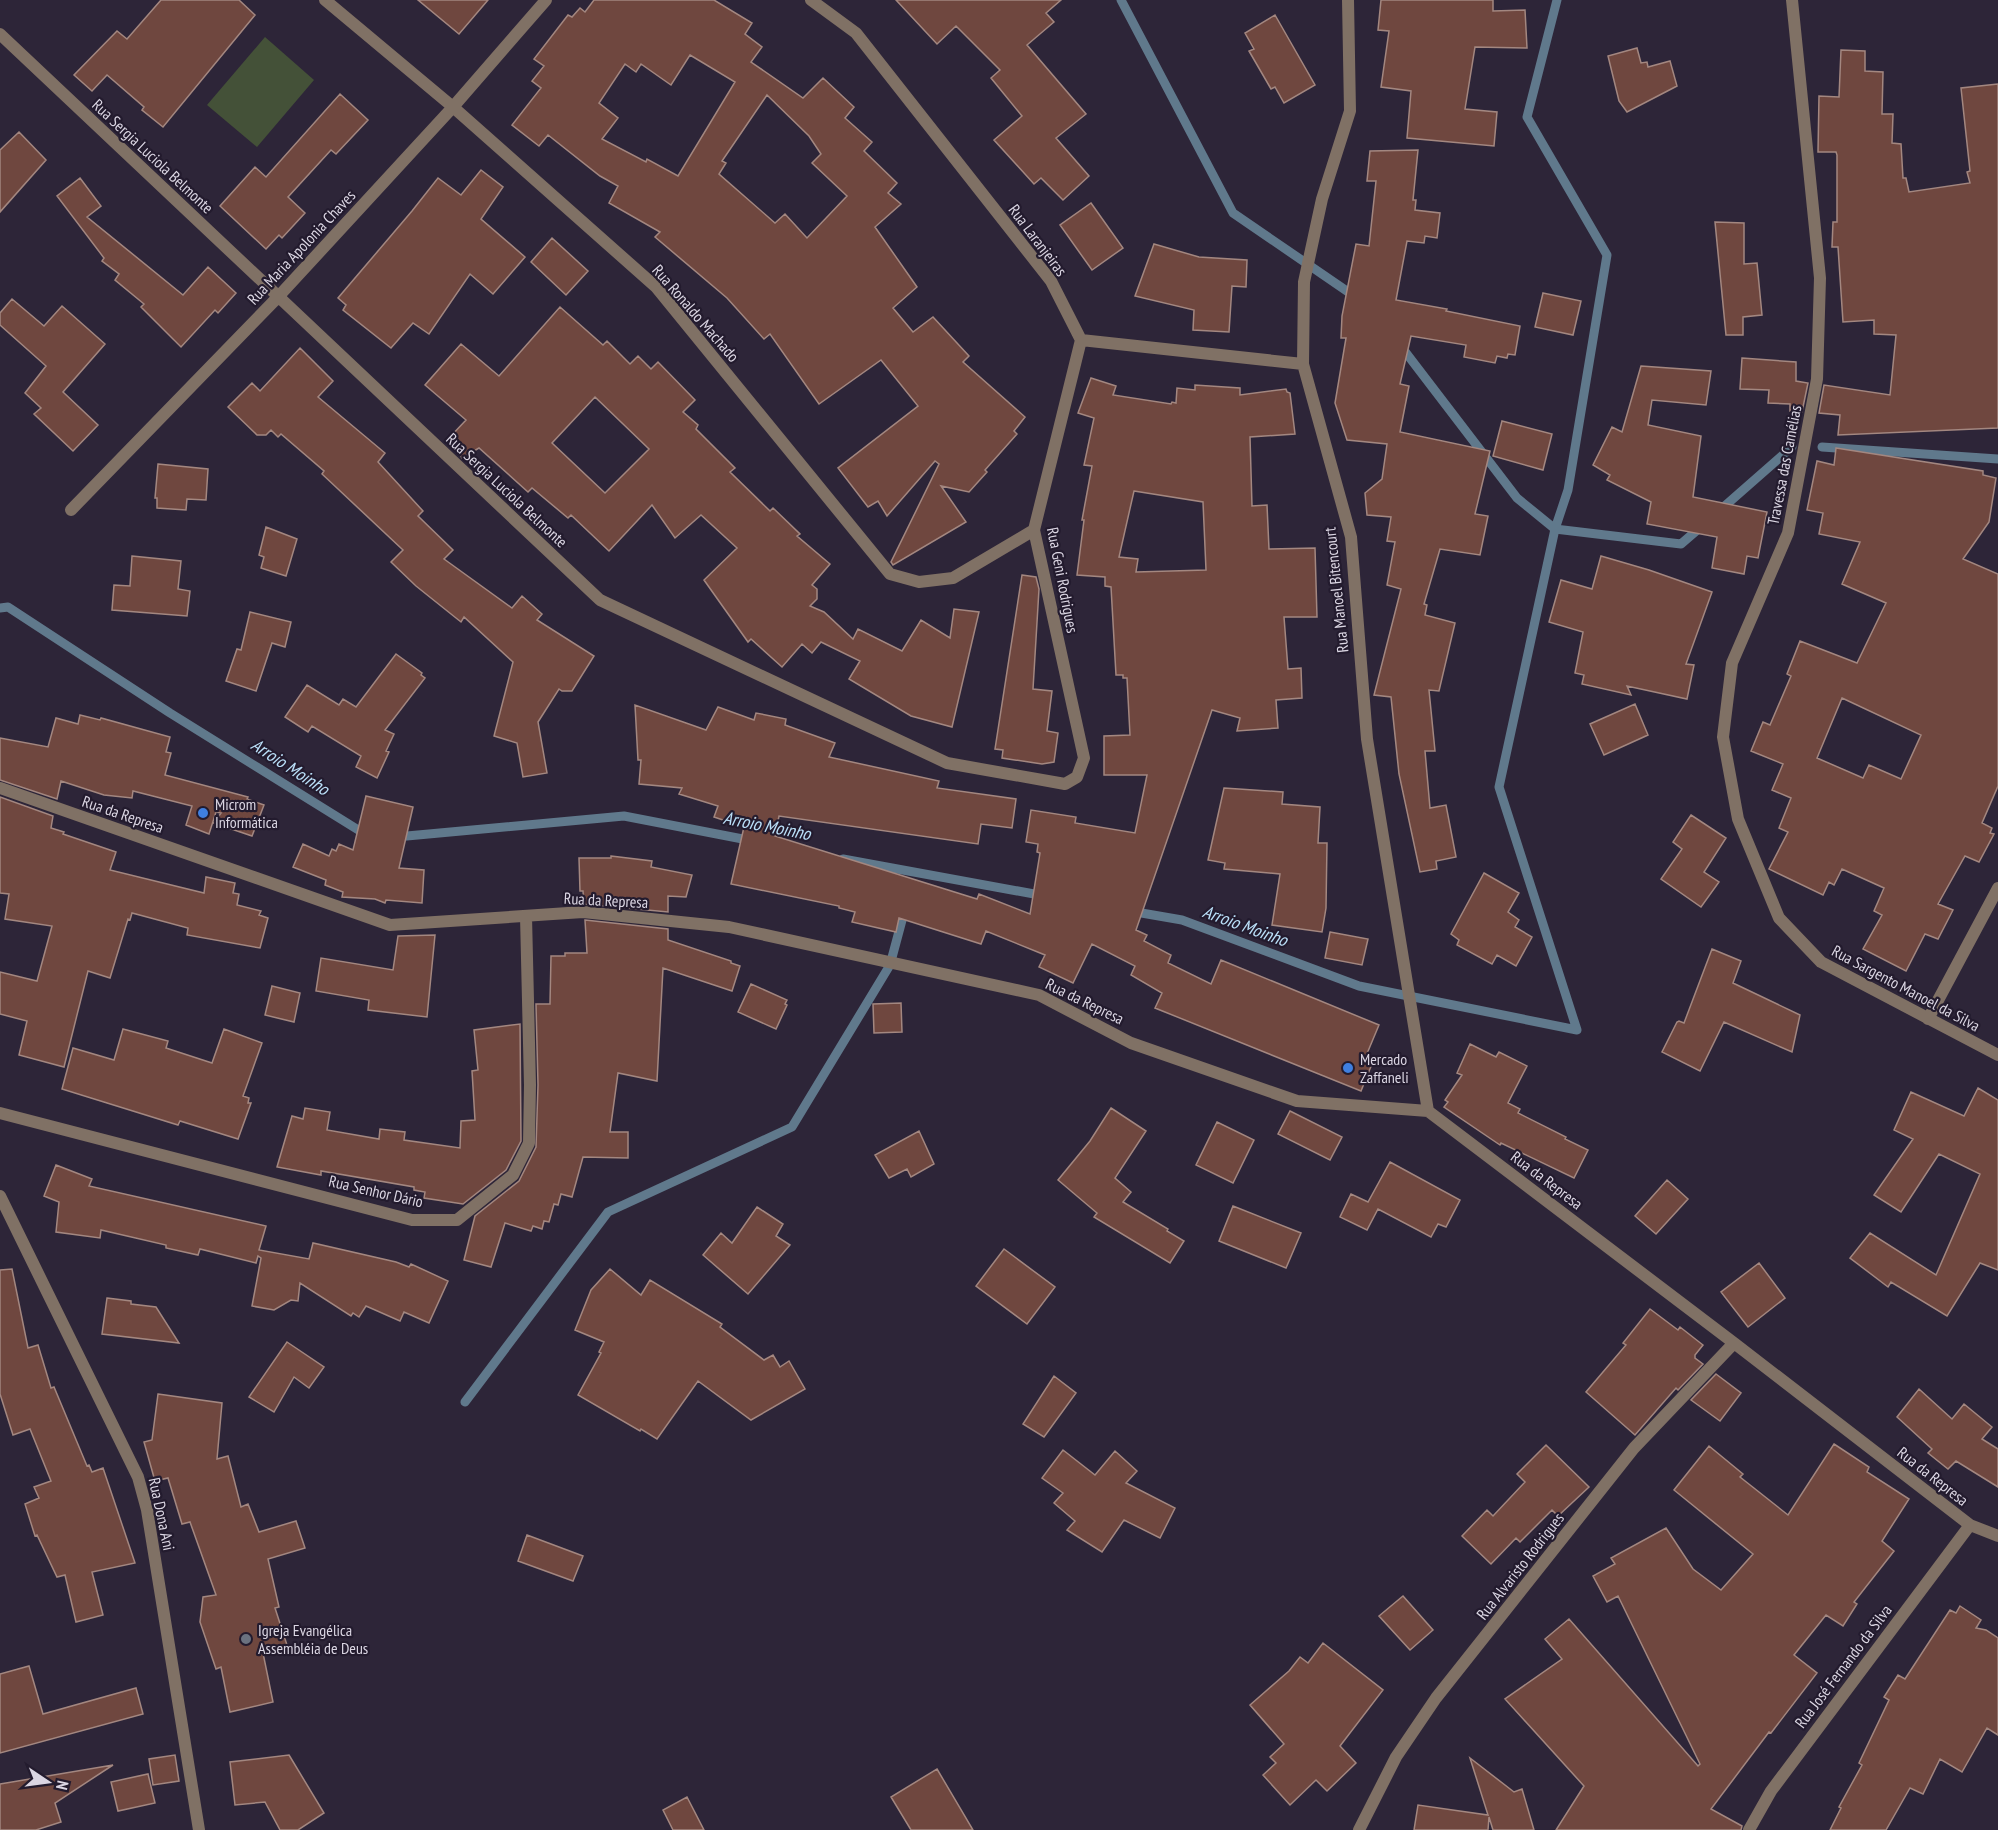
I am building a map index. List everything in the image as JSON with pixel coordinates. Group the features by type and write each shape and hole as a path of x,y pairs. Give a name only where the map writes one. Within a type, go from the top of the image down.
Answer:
{"street":[{"name":"Rua Ronaldo Machado","path":"325,0 453,107 656,287 890,574 919,582 953,578 1034,530"},
{"name":"Rua Maria Apolonia Chaves","path":"71,510 278,297 453,107 546,0"},
{"name":"Rua Laranjeiras","path":"811,0 856,33 1051,281 1080,340"},
{"name":"Rua Manoel Bitencourt","path":"1348,0 1350,111 1322,199 1304,282 1303,364 1351,537 1367,739 1428,1110"},
{"name":"Travessa das Camélias","path":"1779,918 1738,819 1723,737 1732,663 1788,533 1817,379 1820,278 1792,0"},
{"name":"Rua Sergia Luciola Belmonte","path":"0,34 600,600 947,764 1065,784 1077,777 1084,758"},
{"path":"1080,340 1303,364"},
{"name":"Rua Geni Rodrigues","path":"1080,340 1034,530 1084,758"},
{"name":"Rua da Represa","path":"0,788 390,925 583,912 729,927 1039,995 1131,1042 1297,1101 1428,1110 1970,1525 1998,1536"},
{"path":"1928,1019 1998,888"},
{"name":"Rua Senhor Dário","path":"0,1113 412,1220 457,1220 513,1175 528,1143 530,1085 526,916"},
{"name":"Rua Sargento Manoel da Silva","path":"1779,918 1821,962 1998,1055"},
{"name":"Rua Dona Ani","path":"0,1197 138,1477 147,1510 199,1830"},
{"name":"Rua Alvaristo Rodrigues","path":"1359,1830 1396,1757 1436,1698 1634,1448 1734,1343"},
{"name":"Rua José Fernando da Silva","path":"1749,1830 1771,1791 1970,1525"}],"green space":[{"path":"265,37 314,80 257,147 207,105"}],"building":[{"path":"161,0 239,0 255,15 163,127 142,110 144,107 107,75 92,91 74,75 117,31 127,39"},
{"path":"418,0 488,0 459,34"},
{"path":"594,0 714,0 752,23 745,34 762,47 751,62 803,98 823,78 854,107 845,118 872,142 864,151 897,183 888,193 901,204 875,227 917,287 893,308 913,332 933,317 969,356 963,362 1025,417 1014,431 1017,434 969,492 941,486 966,522 893,565 891,562 939,464 935,461 887,516 878,501 868,507 838,468 918,406 881,360 819,404 770,334 764,339 727,298 655,237 660,232 609,203 618,186 600,176 548,135 539,146 512,125 541,88 532,81 544,66 534,59 568,15 572,17 580,8 585,12","holes":["690,55 735,82 678,176 602,139 618,118 599,103 625,64 636,72 641,64 671,85","767,95 809,136 821,154 812,163 847,196 807,238 785,214 775,223 719,174 726,163 722,161"]},
{"path":"896,0 1061,0 1046,13 1054,22 1027,45 1086,114 1056,138 1089,176 1063,200 1041,178 1034,184 994,140 1022,116 991,78 1000,70 956,26 937,44"},
{"path":"1381,0 1493,0 1493,11 1525,10 1527,48 1475,47 1465,109 1497,112 1494,146 1407,138 1411,91 1381,87 1389,31 1378,30"},
{"path":"1275,15 1315,85 1284,103 1275,87 1271,89 1249,51 1254,49 1245,33"},
{"path":"1637,48 1641,63 1647,62 1648,67 1670,61 1677,86 1627,112 1619,101 1608,56"},
{"path":"1841,50 1865,51 1865,71 1883,72 1882,114 1893,114 1892,143 1901,144 1903,178 1906,178 1909,192 1970,183 1967,172 1970,171 1961,88 1998,84 1998,428 1838,435 1840,415 1819,413 1824,385 1890,395 1896,335 1874,334 1874,320 1843,322 1838,247 1832,247 1833,222 1837,222 1837,155 1836,152 1818,152 1819,96 1839,97"},
{"path":"340,94 368,120 336,154 331,150 288,197 305,213 282,238 279,235 266,249 220,206 255,167 266,177"},
{"path":"19,132 46,160 0,212 0,150"},
{"path":"1418,150 1413,200 1416,200 1415,210 1440,213 1437,238 1425,236 1424,243 1407,241 1396,300 1520,326 1515,355 1508,354 1507,358 1497,356 1495,363 1464,357 1466,345 1411,336 1400,384 1409,386 1400,432 1490,451 1475,514 1488,516 1480,555 1440,549 1424,604 1427,605 1425,615 1455,623 1439,691 1429,690 1435,751 1425,751 1430,808 1446,805 1456,857 1436,861 1437,869 1420,872 1399,774 1391,697 1374,695 1401,589 1387,585 1395,542 1387,541 1391,517 1367,515 1365,493 1382,479 1387,444 1347,440 1335,403 1346,338 1341,338 1342,316 1356,244 1369,246 1376,181 1367,181 1370,151"},
{"path":"481,170 503,187 481,219 525,257 493,294 470,274 429,334 413,323 391,348 343,310 346,305 338,298 438,178 461,195"},
{"path":"80,178 101,206 87,217 183,295 208,267 236,293 218,313 215,310 181,347 141,307 144,304 115,280 119,274 102,261 104,258 57,196"},
{"path":"1091,203 1123,248 1092,270 1060,225"},
{"path":"1715,222 1744,223 1744,264 1757,263 1762,315 1743,317 1743,335 1726,335"},
{"path":"552,238 588,271 566,295 531,262"},
{"path":"1154,244 1199,257 1247,260 1246,287 1232,286 1229,332 1193,330 1194,310 1135,296"},
{"path":"1543,293 1581,301 1573,335 1535,327"},
{"path":"12,299 44,326 62,306 105,344 63,392 98,425 73,451 34,414 41,408 25,393 46,366 0,325 0,313"},
{"path":"560,307 603,345 607,341 630,364 638,356 651,369 658,362 695,400 683,412 698,425 696,429 735,468 730,472 770,511 773,508 800,534 797,536 830,564 812,585 817,589 817,599 810,606 824,612 853,639 858,629 902,651 921,620 950,638 954,609 979,612 952,727 911,716 849,679 860,661 821,642 812,653 802,644 782,667 751,639 748,642 704,580 737,548 701,515 675,538 652,505 609,551 571,515 568,518 532,488 528,492 479,448 462,458 449,438 466,420 425,385 461,344 499,376","holes":["595,397 649,449 605,493 552,443"]},
{"path":"300,348 333,381 318,397 385,453 378,462 423,511 418,516 453,550 444,559 512,608 522,596 542,614 537,620 594,656 572,691 559,689 538,722 547,773 523,777 517,743 494,736 513,662 464,617 461,622 416,586 391,562 403,550 322,474 324,471 281,434 278,437 271,430 266,435 257,435 228,407 252,383 260,391"},
{"path":"1742,358 1796,362 1796,381 1808,383 1802,412 1790,411 1790,404 1768,403 1769,390 1740,389"},
{"path":"1641,366 1711,371 1706,405 1652,400 1648,425 1701,436 1693,497 1767,512 1758,558 1747,556 1744,574 1712,568 1717,537 1647,524 1651,502 1607,480 1610,475 1593,465 1612,427 1622,432"},
{"path":"1091,378 1116,386 1113,395 1171,404 1176,403 1177,388 1195,390 1195,385 1240,388 1240,395 1286,389 1290,393 1295,434 1250,437 1252,506 1267,505 1269,549 1315,548 1317,617 1284,617 1288,669 1301,668 1302,698 1276,700 1278,728 1237,731 1240,718 1212,710 1136,930 1147,935 1144,941 1171,955 1168,963 1211,984 1221,960 1379,1025 1366,1056 1374,1059 1361,1091 1155,1008 1162,993 1131,975 1135,966 1092,944 1073,983 1039,967 1045,955 986,931 981,944 899,918 896,932 852,922 855,912 839,908 839,906 731,884 744,827 714,817 718,806 679,794 682,788 639,784 641,760 638,760 635,705 706,730 718,707 754,720 756,713 786,719 785,725 835,743 829,757 939,781 937,788 1016,799 1012,828 981,824 978,844 779,816 775,836 977,899 979,894 1030,914 1040,853 1037,852 1038,844 1026,842 1031,810 1076,817 1075,823 1135,833 1147,775 1104,775 1104,736 1130,735 1127,678 1123,678 1123,675 1116,675 1111,587 1105,586 1105,577 1077,575 1084,520 1082,520 1092,466 1084,465 1094,418 1078,413","holes":["1134,491 1203,502 1206,570 1136,572 1138,559 1119,557"]},
{"path":"1502,421 1552,434 1543,470 1493,456"},
{"path":"1836,448 1983,471 1983,475 1996,478 1989,522 1963,559 1998,574 1998,786 1982,823 1992,828 1990,833 1994,834 1979,862 1965,856 1938,904 1953,910 1938,939 1925,934 1906,971 1863,949 1882,915 1874,911 1884,888 1842,869 1834,885 1829,882 1823,895 1769,869 1788,832 1779,828 1791,798 1772,790 1783,764 1751,751 1763,722 1770,725 1791,676 1787,674 1800,641 1857,663 1886,603 1842,584 1860,542 1819,534 1823,513 1807,510 1817,461 1834,465","holes":["1842,698 1921,735 1901,779 1869,765 1863,778 1817,758"]},
{"path":"158,464 208,469 206,500 187,499 186,510 157,508 157,498 155,498"},
{"path":"266,527 297,539 286,576 261,568 264,557 259,555"},
{"path":"132,556 181,561 178,589 190,591 187,616 112,610 114,585 130,586"},
{"path":"1601,556 1712,592 1686,664 1694,665 1687,699 1627,686 1631,695 1582,684 1584,675 1575,673 1583,632 1549,622 1561,580 1592,589"},
{"path":"1022,575 1036,577 1039,589 1033,689 1052,691 1047,731 1058,733 1054,762 1042,764 1002,758 1003,750 995,749"},
{"path":"250,612 291,622 285,647 272,643 256,691 226,681 237,649 241,650"},
{"path":"396,654 422,673 421,675 425,678 385,730 394,734 386,751 389,752 377,778 356,767 361,756 312,726 308,732 285,717 307,685 339,705 343,699 356,707"},
{"path":"1635,704 1648,735 1604,755 1590,724"},
{"path":"80,715 100,720 101,718 170,737 166,752 171,753 165,775 248,797 247,799 264,805 252,836 214,823 221,813 216,812 209,834 186,825 192,806 133,791 132,798 104,795 61,781 57,799 0,780 0,738 48,747 56,718 78,724"},
{"path":"1224,788 1283,792 1282,804 1320,807 1318,843 1327,843 1326,908 1322,932 1272,925 1280,874 1224,869 1225,863 1208,860"},
{"path":"366,796 413,807 399,868 424,870 422,903 386,900 385,903 375,899 342,897 343,892 325,885 326,880 293,867 303,844 329,856 332,849 336,851 339,844 353,850"},
{"path":"0,797 53,816 51,828 64,832 63,834 116,852 110,870 204,893 206,877 235,883 233,893 239,894 237,905 261,911 259,915 268,918 260,948 187,935 188,928 132,913 130,920 128,919 110,978 88,971 64,1067 19,1055 27,1021 0,1014 0,972 37,981 52,926 5,919 9,894 0,893"},
{"path":"1691,815 1726,838 1704,872 1719,882 1701,907 1661,879 1682,849 1673,842"},
{"path":"611,856 652,861 651,867 692,875 686,897 668,896 668,912 584,904 583,891 580,891 579,858 611,858"},
{"path":"1484,873 1519,893 1508,912 1519,920 1515,927 1532,937 1516,966 1497,955 1492,964 1457,945 1459,940 1451,934"},
{"path":"585,920 668,929 668,940 740,966 732,991 663,968 657,1081 618,1073 610,1132 628,1132 628,1158 583,1157 572,1197 561,1194 558,1205 554,1204 549,1222 544,1221 542,1229 533,1226 531,1231 505,1223 491,1267 464,1260 475,1216 519,1181 536,1147 538,1085 536,1004 550,1004 551,956 565,956 565,953 587,953"},
{"path":"1330,932 1368,939 1362,965 1325,958"},
{"path":"435,935 427,1017 368,1010 369,1000 316,991 321,958 393,970 398,936"},
{"path":"1712,949 1741,961 1733,983 1800,1015 1792,1052 1724,1022 1700,1071 1662,1052 1677,1022 1684,1023"},
{"path":"751,984 787,1000 776,1029 738,1012"},
{"path":"272,986 300,993 294,1022 265,1015"},
{"path":"901,1003 902,1032 874,1033 873,1004"},
{"path":"520,1024 521,1141 506,1170 463,1204 424,1198 425,1192 414,1190 414,1187 321,1171 321,1175 277,1167 292,1116 303,1119 305,1108 330,1112 327,1130 379,1139 380,1129 405,1132 404,1140 460,1148 461,1121 475,1120 472,1071 478,1070 474,1030"},
{"path":"123,1029 168,1041 166,1048 212,1063 224,1029 262,1043 243,1096 249,1098 248,1103 251,1103 238,1139 180,1121 178,1125 62,1089 73,1048 114,1060"},
{"path":"1470,1044 1496,1057 1499,1052 1527,1066 1508,1103 1520,1109 1518,1113 1588,1150 1574,1178 1501,1143 1500,1145 1444,1107 1448,1102 1445,1100 1462,1075 1457,1073"},
{"path":"1978,1088 1998,1100 1998,1270 1980,1263 1947,1316 1891,1282 1888,1287 1850,1258 1870,1233 1936,1275 1980,1174 1939,1154 1901,1212 1874,1195 1913,1139 1894,1130 1911,1092 1964,1116"},
{"path":"1111,1108 1146,1131 1115,1178 1131,1192 1123,1202 1184,1241 1170,1263 1094,1217 1097,1213 1058,1180 1090,1141"},
{"path":"1290,1111 1342,1137 1330,1160 1278,1134"},
{"path":"1217,1122 1254,1140 1233,1183 1196,1165"},
{"path":"919,1131 934,1164 911,1177 907,1169 889,1178 875,1155"},
{"path":"1390,1162 1460,1200 1446,1227 1438,1224 1431,1237 1378,1209 1367,1230 1340,1217 1351,1194 1368,1202"},
{"path":"56,1165 92,1179 89,1186 266,1226 259,1250 309,1259 313,1243 409,1267 411,1264 448,1281 429,1323 404,1312 400,1321 366,1306 359,1317 353,1313 351,1316 300,1283 298,1301 291,1300 274,1310 252,1306 261,1258 258,1256 256,1263 200,1249 198,1255 101,1230 100,1238 56,1232 59,1202 44,1196"},
{"path":"1667,1180 1688,1199 1656,1234 1635,1216"},
{"path":"1233,1206 1301,1233 1286,1268 1219,1241"},
{"path":"757,1207 783,1224 776,1236 790,1245 748,1294 703,1255 721,1233 732,1243"},
{"path":"1004,1249 1055,1287 1027,1324 976,1286"},
{"path":"1759,1263 1785,1298 1748,1327 1721,1292"},
{"path":"12,1269 28,1348 38,1345 51,1388 54,1387 87,1466 89,1465 92,1472 103,1468 135,1563 92,1572 103,1615 76,1622 65,1575 57,1577 37,1535 35,1536 25,1504 39,1498 34,1487 51,1481 30,1429 13,1435 0,1394 0,1270"},
{"path":"610,1269 641,1295 650,1280 722,1324 720,1327 764,1360 773,1355 780,1367 789,1361 805,1389 751,1420 698,1381 657,1439 578,1395 601,1353 599,1352 604,1342 575,1330 591,1290"},
{"path":"107,1298 156,1307 179,1343 102,1334"},
{"path":"1650,1309 1678,1330 1680,1327 1703,1345 1695,1358 1703,1364 1678,1390 1676,1388 1635,1435 1586,1392 1626,1345 1623,1343"},
{"path":"287,1342 324,1367 309,1388 294,1377 274,1412 249,1397"},
{"path":"1716,1374 1741,1393 1720,1421 1691,1400"},
{"path":"1054,1376 1076,1393 1044,1437 1023,1424"},
{"path":"1919,1389 1952,1419 1964,1404 1992,1427 1982,1439 1998,1449 1998,1487 1956,1461 1948,1469 1928,1453 1932,1449 1897,1417"},
{"path":"158,1394 222,1403 217,1459 228,1456 241,1507 248,1504 259,1532 296,1521 305,1548 268,1559 279,1607 275,1608 287,1645 263,1653 273,1702 230,1712 221,1667 216,1669 200,1622 203,1597 216,1595 190,1522 182,1524 168,1478 155,1481 144,1442 152,1440"},
{"path":"1834,1444 1869,1467 1867,1472 1909,1499 1882,1541 1894,1551 1854,1602 1857,1604 1843,1626 1826,1615 1794,1655 1817,1673 1711,1809 1742,1826 1741,1830 1556,1830 1584,1786 1505,1699 1562,1659 1545,1639 1569,1619 1698,1766 1700,1764 1618,1596 1607,1602 1593,1576 1615,1564 1611,1558 1666,1528 1693,1569 1721,1590 1753,1554 1674,1490 1709,1446 1743,1474 1740,1477 1788,1515"},
{"path":"1546,1445 1589,1487 1558,1516 1552,1510 1520,1542 1516,1538 1491,1564 1462,1536 1487,1510 1493,1516 1525,1482 1517,1474"},
{"path":"1063,1450 1095,1475 1115,1451 1137,1471 1126,1483 1175,1508 1160,1538 1124,1520 1102,1552 1067,1530 1075,1521 1054,1503 1063,1493 1042,1478"},
{"path":"527,1535 583,1556 573,1581 518,1561"},
{"path":"1403,1596 1433,1630 1410,1650 1379,1616"},
{"path":"1960,1606 1981,1620 1976,1628 1986,1630 1998,1638 1998,1735 1987,1728 1962,1772 1940,1759 1923,1794 1910,1788 1886,1830 1830,1830 1841,1808 1839,1807 1862,1765 1859,1763 1889,1700 1884,1697 1898,1675 1905,1679 1950,1610 1956,1613"},
{"path":"1323,1643 1383,1690 1340,1746 1356,1763 1327,1791 1316,1780 1290,1805 1263,1775 1276,1763 1270,1757 1284,1744 1250,1705 1289,1671 1300,1657 1308,1663"},
{"path":"29,1666 43,1714 136,1688 143,1714 0,1753 0,1674"},
{"path":"175,1755 179,1781 153,1785 149,1759"},
{"path":"289,1755 324,1813 298,1830 280,1830 265,1802 235,1805 230,1762"},
{"path":"1470,1758 1514,1792 1522,1789 1534,1830 1493,1830 1489,1817 1488,1830 1414,1830 1418,1805 1488,1815"},
{"path":"113,1765 55,1803 61,1822 36,1830 0,1830 0,1784"},
{"path":"937,1769 973,1830 911,1830 891,1797"},
{"path":"148,1774 155,1803 118,1811 111,1782"},
{"path":"687,1797 704,1830 673,1830 663,1810"}],"waterway":[{"path":"1121,0 1233,213 1357,298"},
{"path":"1130,911 1182,920 1359,986 1577,1030 1499,787 1555,529 1568,490 1607,255 1527,117 1557,0"},
{"path":"1400,345 1517,498 1555,529 1681,544 1703,525"},
{"path":"1718,512 1792,447"},
{"path":"1822,447 1998,459"},
{"name":"Arroio Moinho","path":"0,608 8,607 170,713 368,836"},
{"name":"Arroio Moinho","path":"396,837 624,816 753,841"},
{"name":"Arroio Moinho","path":"843,859 1045,896"},
{"path":"465,1402 608,1212 792,1127 890,965 905,909"}],"place":[{"name":"Microm Informática","path":"203,813"},
{"name":"Mercado Zaffaneli","path":"1348,1068"},
{"name":"Igreja Evangélica Assembléia de Deus","path":"246,1639"}]}
